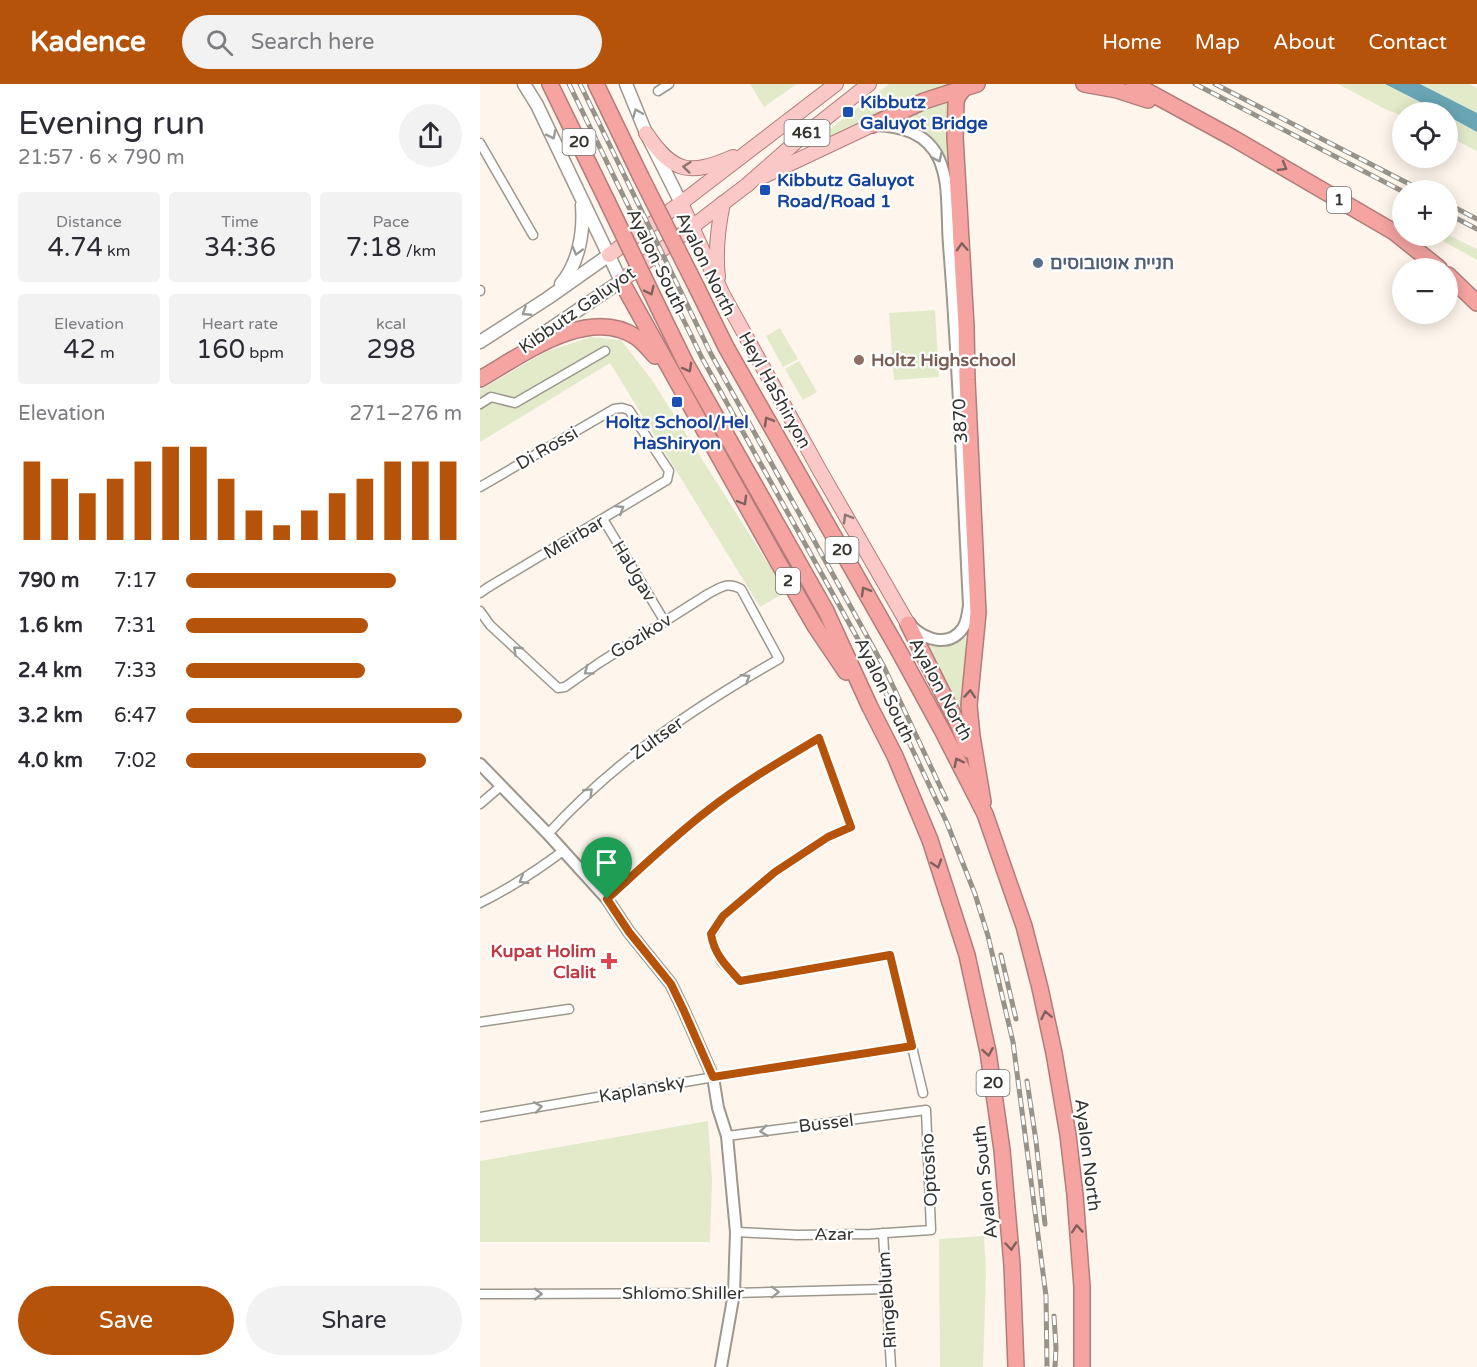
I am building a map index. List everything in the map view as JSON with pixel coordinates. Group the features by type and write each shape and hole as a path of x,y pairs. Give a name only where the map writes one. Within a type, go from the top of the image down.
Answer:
{"highway":[{"name":"Ayalon South","path":"550,84 686,364 826,611 895,756 930,840 967,955 988,1052 1002,1150 1012,1265 1016,1367"},
{"name":"Ayalon North","path":"596,84 726,347 899,651 985,814 1024,926 1054,1053 1068,1135 1075,1195 1082,1287 1082,1367"},
{"path":"1084,84 1139,96 1233,138"},
{"name":"1","path":"1134,84 1233,138 1394,232 1427,258"},
{"path":"872,125 924,101 971,86"},
{"path":"971,86 958,96 956,102 955,137 966,326 978,613 969,705 985,814"},
{"name":"2","path":"621,281 810,617 870,706"},
{"path":"1458,285 1477,303"},
{"path":"480,378 548,341 570,331 590,326 611,327 636,337 671,373"},
{"path":"908,624 959,726 976,772 985,814"},
{"path":"1082,1287 1089,1367"}],"main road":[{"path":"524,84 537,105 581,194 621,281"},
{"name":"Heyl HaShiryon","path":"626,84 646,133 722,293 908,624"},
{"name":"Kibbutz Galuyot","path":"480,342 548,298 681,203 836,84"},
{"name":"Kibbutz Galuyot","path":"480,378 621,281 692,228 868,84"},
{"path":"747,184 872,125"},
{"path":"646,133 667,160 673,164 693,169 719,163 761,142"},
{"path":"548,298 564,281 575,259 582,230 581,194"},
{"path":"722,293 717,265 717,233 723,203"}],"street":[{"path":"658,91 669,84"},
{"name":"3870","path":"872,125 904,128 930,144 945,174 947,193 969,605 963,628 951,638 942,640 926,638 908,624"},
{"path":"480,143 533,235"},
{"path":"480,404 491,397 515,403 604,351"},
{"name":"Meirbar","path":"480,593 667,480 669,471 629,410 614,409"},
{"name":"Di Rossi","path":"480,487 614,409"},
{"name":"HaUgav","path":"603,519 665,622"},
{"name":"Gozikov","path":"480,611 490,625 558,688 565,687 708,594 726,585 735,585 741,589 779,658"},
{"name":"Zultser","path":"548,834 598,784 650,742 779,658"},
{"path":"607,899 665,845 709,809 756,775 819,738 851,827 828,837 775,872 723,916 711,934 712,939 721,961 740,981 890,955 923,1093"},
{"path":"480,764 607,899 629,932 671,984 713,1077 718,1108 727,1136 736,1232 734,1293 721,1367"},
{"path":"480,804 501,786"},
{"path":"480,903 534,873 563,851"},
{"path":"480,1022 569,1009"},
{"name":"Kaplansky","path":"480,1117 912,1046"},
{"name":"Bussel","path":"727,1136 926,1110"},
{"name":"Optosho","path":"926,1110 931,1230"},
{"name":"Azar","path":"736,1232 797,1234 931,1230"},
{"name":"Ringelblum","path":"883,1233 891,1367"},
{"name":"Shlomo Shiller","path":"480,1294 734,1293 887,1289"}],"green space":[{"path":"750,84 797,84 764,107"},
{"path":"889,84 955,84 815,147 815,140"},
{"path":"1338,84 1385,84 1420,102 1392,102 1392,112"},
{"path":"1420,84 1469,84 1477,88 1477,113"},
{"path":"953,93 947,119 953,183 950,184 937,150 927,135 913,126 889,121"},
{"path":"1458,122 1477,132 1477,151 1458,141"},
{"path":"1458,240 1477,249 1477,260 1452,246 1458,246"},
{"path":"935,310 939,377 894,380 889,313"},
{"path":"780,328 798,359 783,367 766,336"},
{"path":"591,337 621,340 652,380 786,592 760,607 610,363 480,442 480,390 545,352"},
{"path":"799,361 817,392 803,400 785,369"},
{"path":"965,633 966,670 959,707 922,641 942,645"},
{"path":"708,1121 712,1180 710,1242 480,1242 480,1161"},
{"path":"984,1236 986,1273 983,1367 940,1367 939,1239"}],"water":[{"path":"1385,84 1420,84 1455,102 1420,102"},
{"path":"1458,103 1477,113 1477,132 1458,122"}],"railway":[{"path":"569,84 702,358 875,670 947,823 975,894 988,936 1013,1042 1046,1296 1047,1367"},
{"path":"580,84 711,354 884,667 946,799"},
{"path":"1195,84 1392,186"},
{"path":"1215,84 1402,180"},
{"path":"1458,209 1477,219"},
{"path":"1458,219 1477,229"},
{"path":"1001,955 1016,1019"},
{"path":"1027,1081 1045,1224"},
{"path":"1054,1316 1055,1367"}],"place":[{"name":"Kibbutz Galuyot Bridge","path":"848,112"},
{"name":"Kibbutz Galuyot Road/Road 1","path":"765,190"},
{"name":"חניית אוטובוסים","path":"1038,263"},
{"name":"Holtz Highschool","path":"859,360"},
{"name":"Holtz School/Hel HaShiryon","path":"677,402"},
{"name":"Kupat Holim Clalit","path":"609,961"}],"route":[{"path":"819,738 851,827 828,837 775,872 723,916 711,934 712,939 721,961 740,981 890,955 912,1046 713,1077 671,984 629,932 607,899 709,809 756,775 819,738"}]}
